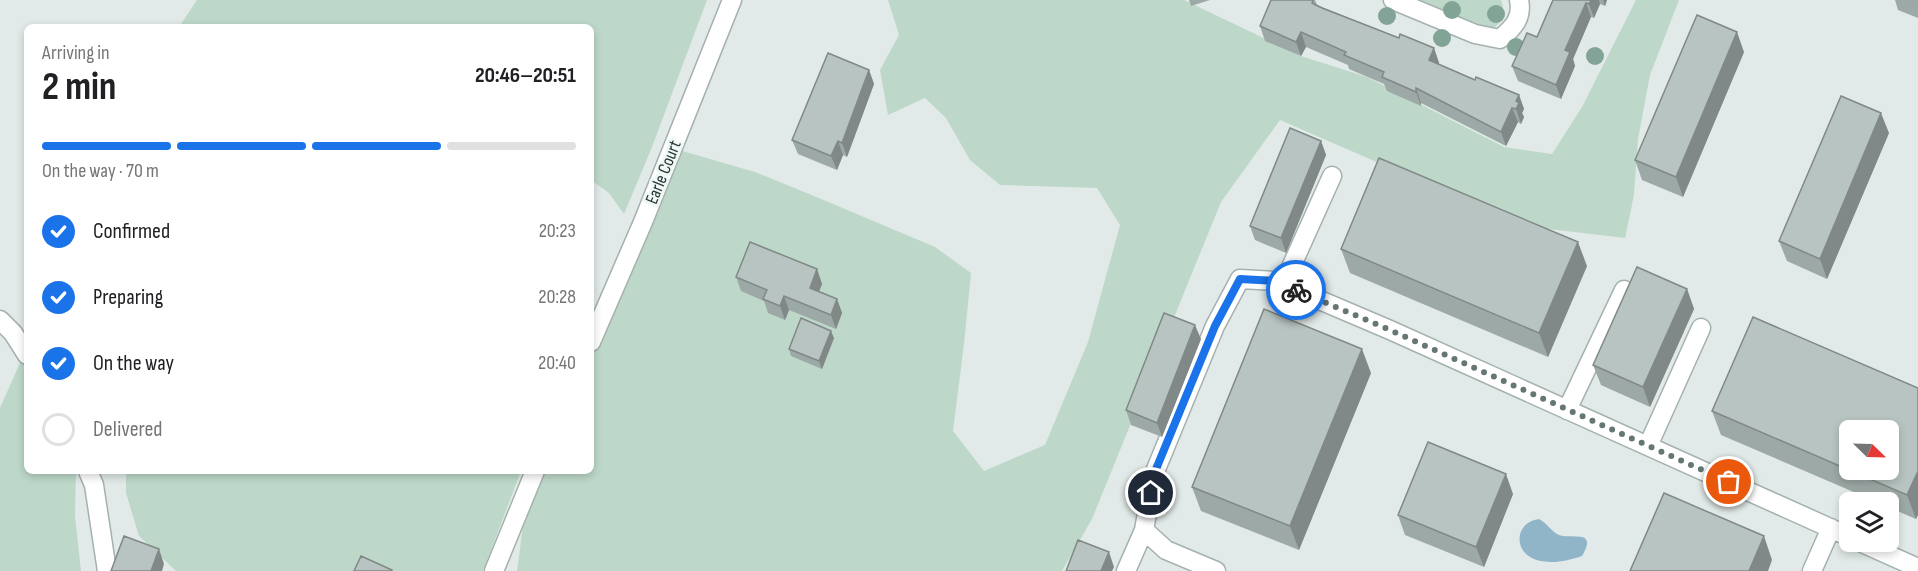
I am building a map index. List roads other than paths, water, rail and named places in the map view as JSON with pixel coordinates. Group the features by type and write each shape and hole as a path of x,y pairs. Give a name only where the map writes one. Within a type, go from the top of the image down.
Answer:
{"street":[{"name":"Earle Court","path":"594,335 643,222 732,0"},
{"path":"1394,0 1475,34 1500,39 1516,24 1521,9 1519,0"},
{"path":"1283,285 1332,176"},
{"path":"1126,571 1144,530 1154,474 1215,326 1240,279 1275,281 1839,532"},
{"path":"1567,410 1624,290"},
{"path":"0,320 13,333 24,350"},
{"path":"1648,446 1701,328"},
{"path":"89,474 94,485 107,571"},
{"path":"494,571 534,474"},
{"path":"1812,571 1831,528"},
{"path":"1144,530 1166,550 1216,571"},
{"path":"1882,552 1918,568"}],"water":[{"path":"1539,519 1557,534 1585,538 1586,547 1582,556 1552,562 1540,561 1527,555 1520,544 1521,531 1531,521"}]}
